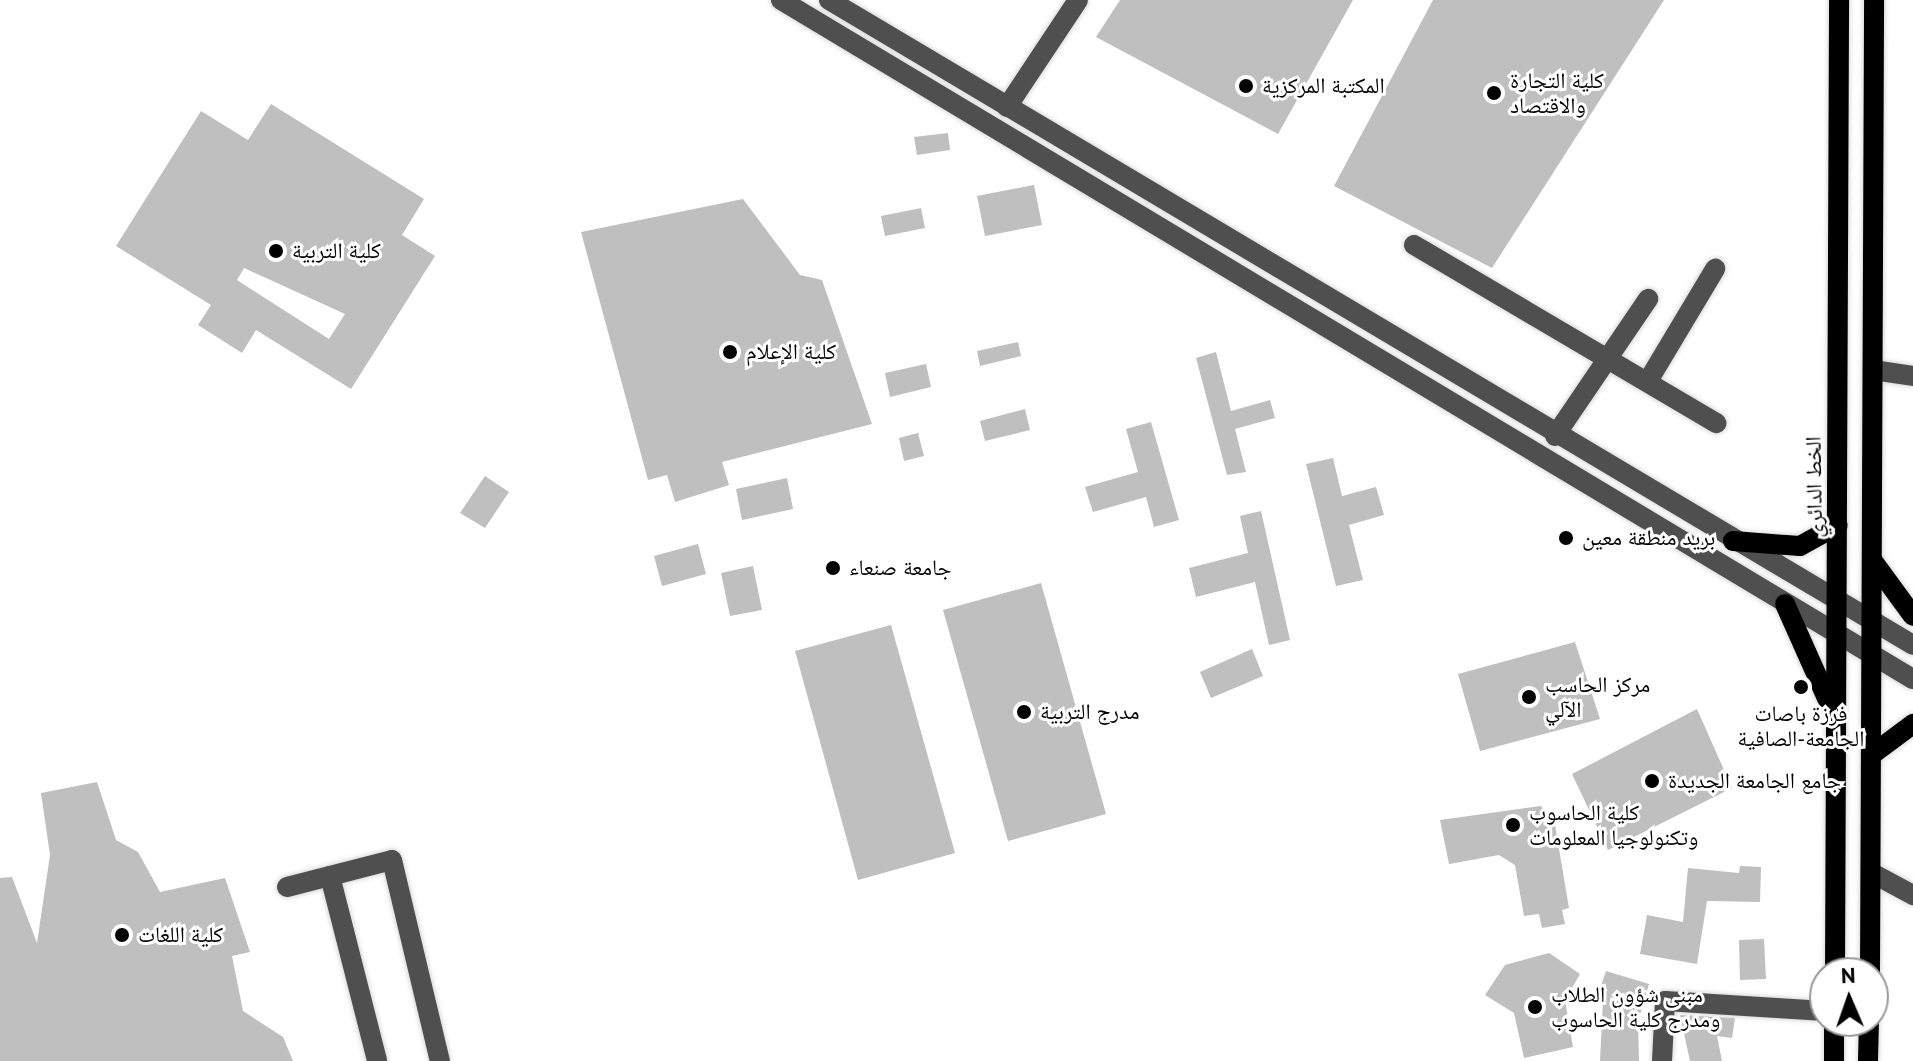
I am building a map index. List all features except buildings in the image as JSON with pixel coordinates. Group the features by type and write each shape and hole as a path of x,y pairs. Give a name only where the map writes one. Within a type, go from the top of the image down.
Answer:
{"main road":[{"name":"الخط الدائري","path":"1835,957 1840,607 1839,0"},
{"path":"1870,957 1874,753 1874,0"},
{"path":"1733,541 1800,546 1838,525"},
{"path":"1872,560 1913,616"},
{"path":"1785,604 1838,723"},
{"path":"1874,753 1913,724"},
{"path":"1834,1037 1834,1061"},
{"path":"1868,1061 1869,1037"}],"street":[{"path":"781,0 1913,679"},
{"path":"829,0 1840,607 1913,645"},
{"path":"1007,107 1078,0"},
{"path":"1414,245 1612,358 1716,423"},
{"path":"1648,381 1715,269"},
{"path":"1548,461 1560,439 1588,410 1591,392 1648,299"},
{"path":"1873,370 1913,376"},
{"path":"287,887 392,860 440,1061"},
{"path":"1872,873 1913,895"},
{"path":"330,876 377,1061"},
{"path":"1662,1061 1665,1001 1809,1010"}],"place":[{"name":"المكتبة المركزية","path":"1246,86"},
{"name":"كلية التجارة والاقتصاد","path":"1494,93"},
{"name":"كلية التربية","path":"276,251"},
{"name":"كلية الإعلام","path":"730,352"},
{"name":"بريد منطقة معين","path":"1566,538"},
{"name":"جامعة صنعاء","path":"833,568"},
{"name":"فرزة باصات الجامعة-الصافية","path":"1801,687"},
{"name":"مركز الحاسب الآلي","path":"1529,697"},
{"name":"مدرج التربية","path":"1024,712"},
{"name":"جامع الجامعة الجديدة","path":"1652,781"},
{"name":"كلية الحاسوب وتكنولوجيا المعلومات","path":"1513,825"},
{"name":"كلية اللغات","path":"122,935"},
{"name":"مبنى شؤون الطلاب ومدرج كلية الحاسوب","path":"1535,1007"}]}
